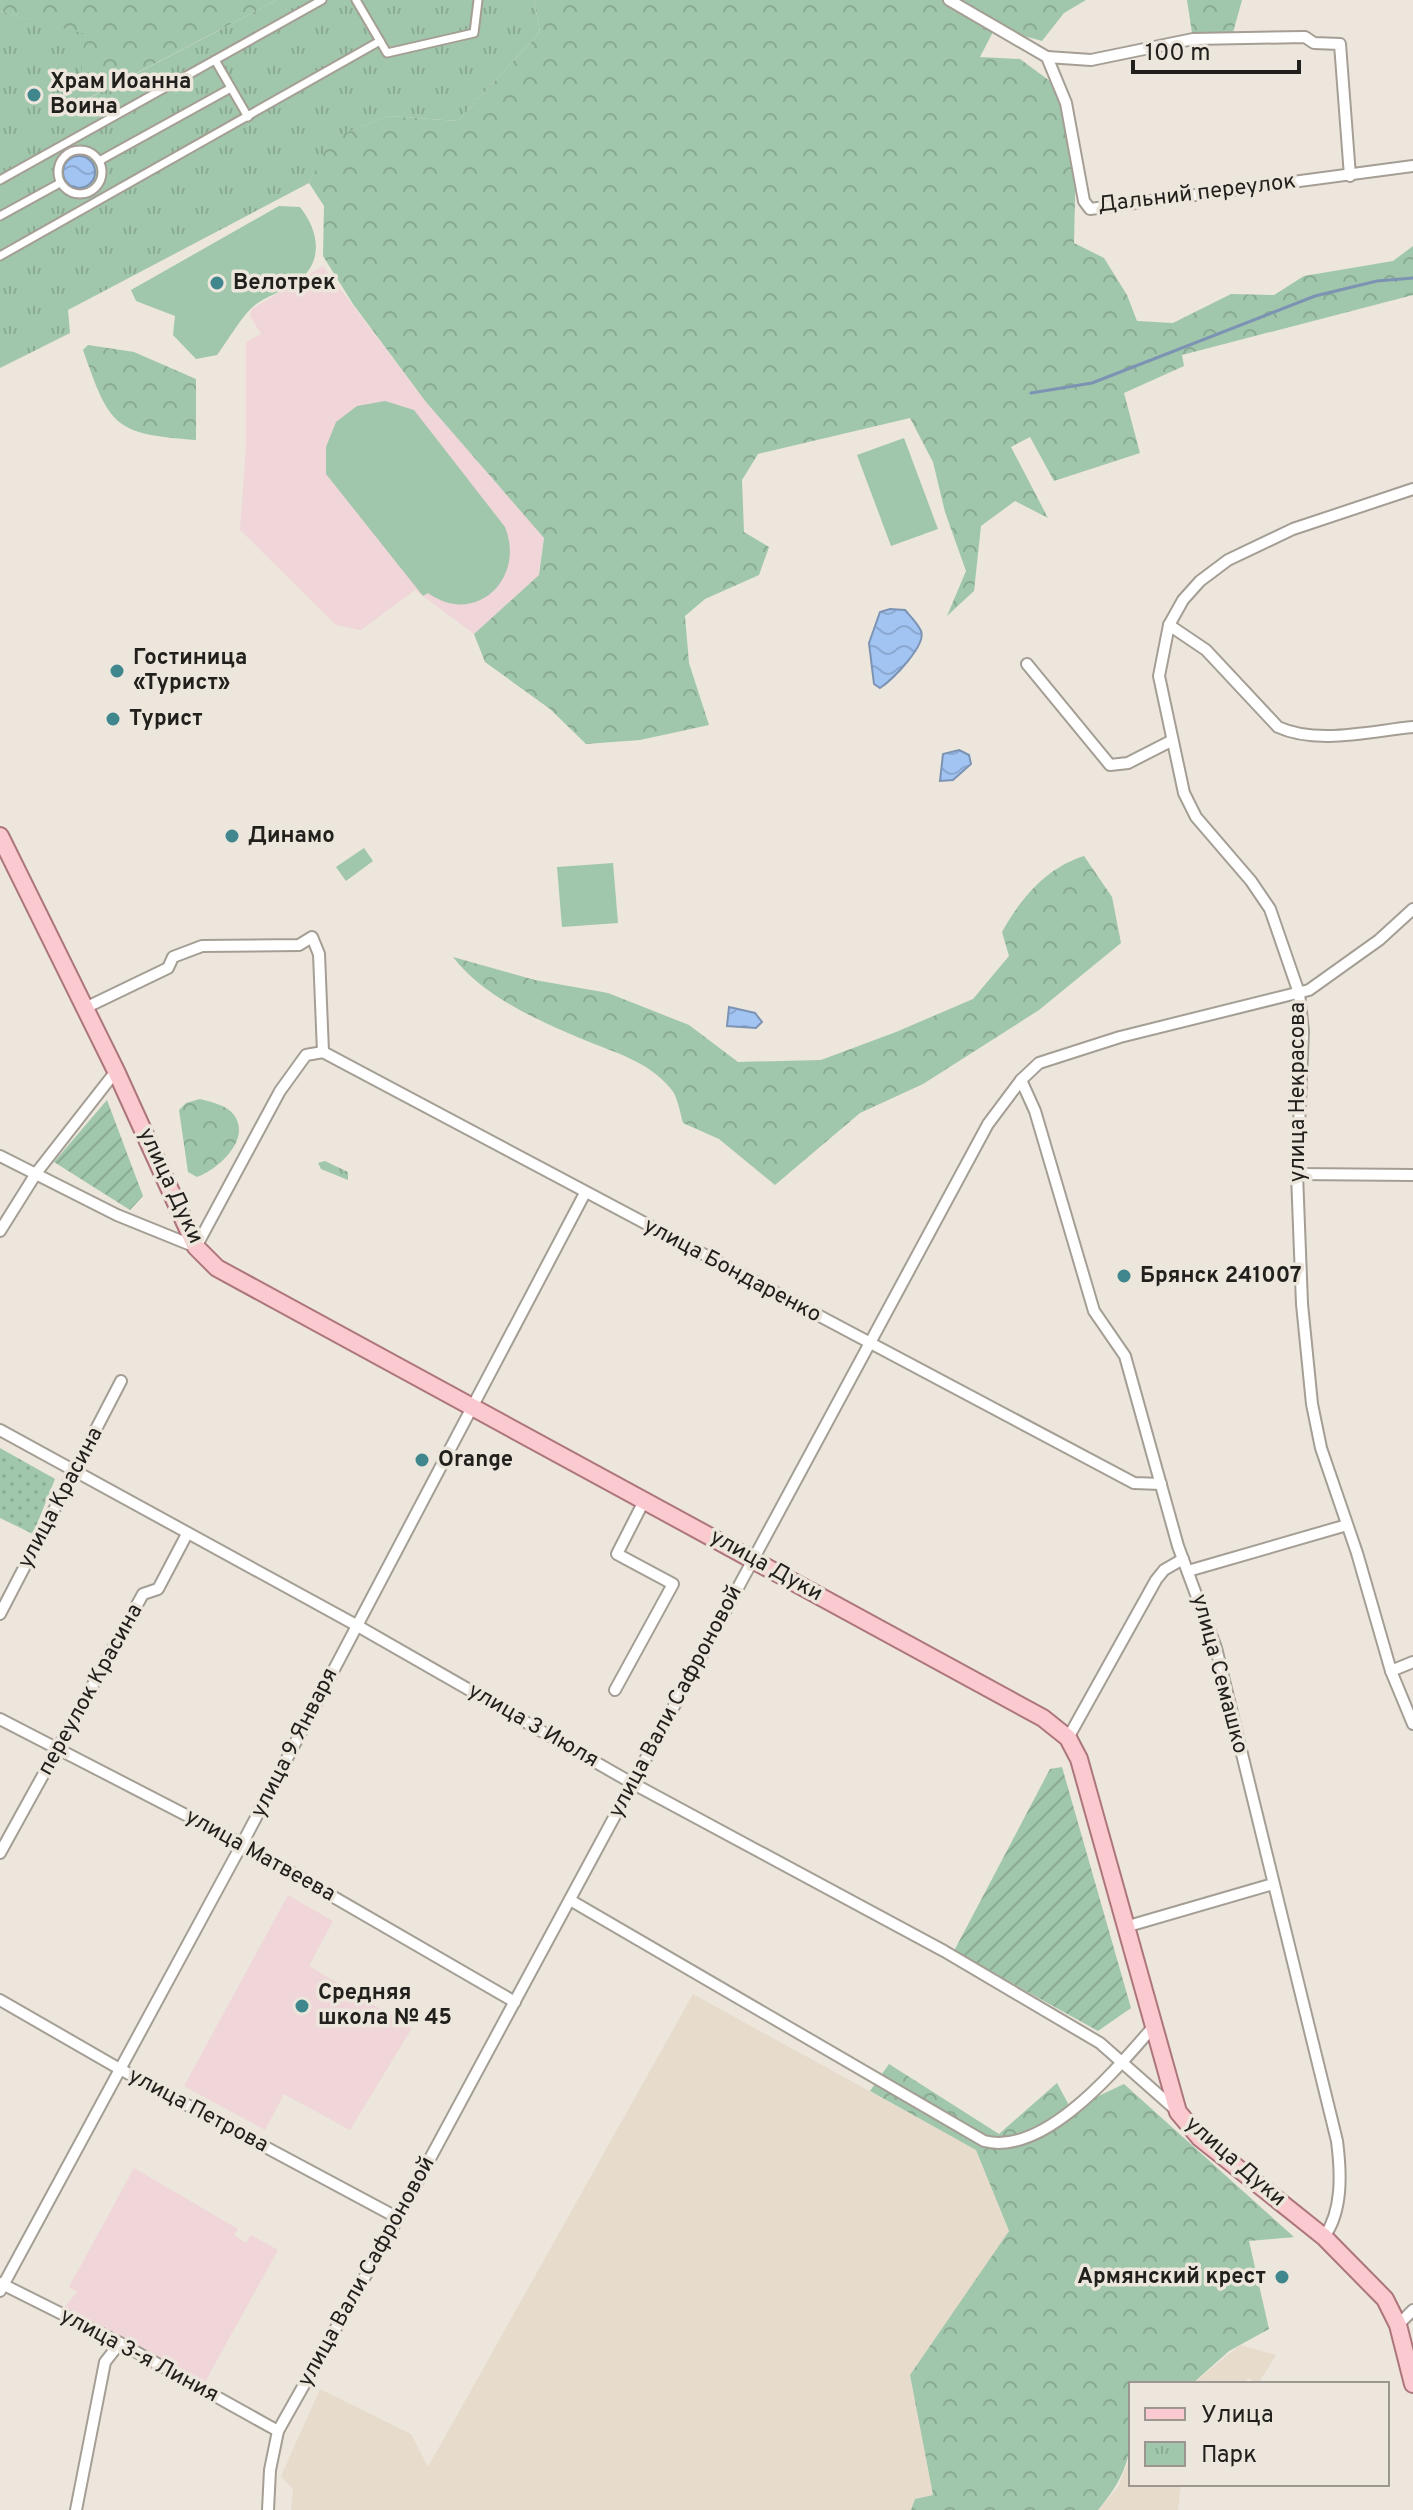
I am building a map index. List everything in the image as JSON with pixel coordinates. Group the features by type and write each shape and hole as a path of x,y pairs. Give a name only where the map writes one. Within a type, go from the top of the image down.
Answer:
{"main road":[{"name":"улица Дуки","path":"0,836 116,1071 196,1247 217,1268 1043,1718 1068,1738 1079,1759 1178,2112 1200,2138 1324,2237 1385,2299 1398,2325 1413,2384"}],"street":[{"path":"0,180 322,0"},
{"path":"356,0 368,11 387,53 474,33 478,0"},
{"path":"949,0 1047,57 1091,60 1155,46 1232,36 1305,37 1314,43 1340,44 1350,176"},
{"path":"0,256 380,41"},
{"name":"Дальний переулок","path":"1047,57 1066,103 1084,201 1090,209 1413,166"},
{"path":"215,60 248,117"},
{"path":"99,161 231,88"},
{"path":"64,144 68,152"},
{"path":"85,150 99,161 101,178 91,191 74,194 60,183 58,166 68,152 85,150"},
{"path":"0,216 60,183"},
{"path":"91,191 97,202"},
{"name":"улица Некрасова","path":"1413,489 1293,529 1242,551 1200,581 1183,600 1169,625 1159,676 1184,793 1196,817 1251,881 1270,909 1299,993 1303,1031 1297,1174 1302,1304 1312,1404 1321,1448 1391,1671 1413,1724"},
{"path":"1169,625 1206,650 1278,727 1287,731 1314,736 1413,727"},
{"path":"1027,664 1110,765 1128,763 1171,741"},
{"path":"1401,921 1413,909"},
{"path":"1401,921 1413,917"},
{"name":"улица Вали Сафроновой","path":"268,2510 270,2470 278,2431 398,2218 871,1345 981,1135 1021,1080 1039,1063 1106,1041 1299,993 1318,985 1401,921"},
{"path":"0,1156 117,1215 196,1247 280,1091 306,1055 323,1052 319,954 312,937 299,945 202,946 173,957 168,968 85,1008"},
{"name":"улица Бондаренко","path":"323,1052 1134,1483 1161,1484"},
{"path":"0,1231 37,1172 116,1071"},
{"name":"улица Семашко","path":"1021,1080 1035,1111 1094,1311 1125,1356 1183,1559 1216,1648 1337,2141 1340,2167 1334,2223 1324,2237"},
{"path":"1297,1174 1413,1175"},
{"name":"улица 9 Января","path":"1,2286 242,1844 585,1193"},
{"name":"улица Красина","path":"0,1614 121,1381"},
{"name":"улица 3 Июля","path":"0,1430 356,1625 632,1783 944,1951 1100,2043 1178,2112"},
{"path":"615,1690 673,1584 617,1554 645,1499"},
{"path":"1188,1571 1347,1525"},
{"name":"переулок Красина","path":"0,1853 143,1594 158,1589 187,1534"},
{"path":"1068,1738 1156,1580 1164,1570 1183,1559"},
{"path":"1391,1671 1413,1662"},
{"name":"улица Матвеева","path":"0,1719 242,1844 515,2002"},
{"path":"1125,1927 1273,1884"},
{"path":"570,1900 984,2141 1008,2142 1040,2132 1103,2083 1153,2027"},
{"name":"улица Петрова","path":"0,2000 118,2068 398,2218"},
{"name":"улица 3-я Линия","path":"1,2286 120,2343 278,2431"},
{"path":"1398,2325 1413,2310"},
{"path":"76,2510 105,2362 120,2343"}],"shaded area":[{"path":"323,266 426,402 544,538 539,575 474,634 415,590 361,630 336,625 240,530 246,446 246,342 261,334 250,316 252,309"},
{"name":"Средняя школа № 45","path":"288,1895 333,1921 309,1966 412,2028 350,2130 284,2094 265,2130 184,2086"},
{"path":"693,1994 976,2150 1009,2232 910,2375 933,2495 915,2499 911,2510 291,2510 293,2489 281,2476 320,2389 411,2434 428,2467"},
{"path":"134,2168 238,2229 234,2235 246,2243 251,2235 278,2250 205,2382 64,2308 77,2292 69,2287"},
{"path":"1240,2345 1276,2355 1259,2382 1248,2378 1245,2382 1194,2382"},
{"path":"1129,2460 1129,2486 1181,2486 1178,2510 1098,2510 1118,2487"}],"green space":[{"path":"0,0 277,0 77,104 61,28 0,11"},
{"path":"277,0 534,0 540,32 458,121 388,116 330,139 309,183 68,310 70,333 0,368 0,11 85,34 78,104"},
{"path":"534,0 1086,0 1064,13 1042,41 995,28 980,57 1020,59 1058,87 1076,155 1074,243 1104,258 1127,295 1137,321 1173,323 1231,294 1274,295 1304,276 1393,261 1413,246 1413,295 1182,355 1184,366 1124,393 1140,453 1054,481 1030,437 1011,447 1048,518 1015,501 981,526 974,591 947,616 966,571 945,512 933,462 910,418 758,454 742,480 744,532 769,547 759,575 705,599 685,616 689,663 709,725 640,740 586,744 550,709 485,662 474,634 539,575 544,538 426,402 353,304 323,256 324,206 309,183 329,139 388,116 458,121 540,32"},
{"path":"1187,0 1242,0 1232,36 1193,39"},
{"name":"Велотрек","path":"279,206 300,207 310,223 316,250 310,268 299,281 250,309 217,355 196,359 173,335 175,316 136,301 131,290"},
{"path":"88,345 134,352 196,379 196,440 148,434 119,422 109,411 92,376 83,350"},
{"path":"385,401 414,410 505,527 510,546 508,564 502,580 479,601 463,604 446,602 428,593 423,596 326,474 326,447 336,422 357,406"},
{"path":"904,438 938,529 891,546 857,455"},
{"path":"364,848 373,861 346,881 336,867"},
{"path":"1084,856 1112,897 1121,943 1039,1010 923,1084 860,1113 775,1185 719,1139 683,1123 673,1092 652,1071 630,1058 565,1032 512,1006 479,984 453,957 535,980 608,993 689,1025 738,1062 821,1060 973,999 1009,956 1002,932 1017,907 1046,876"},
{"path":"613,863 618,923 562,927 557,867"},
{"path":"200,1099 231,1112 239,1134 230,1153 214,1168 197,1177 188,1172 179,1110 186,1103"},
{"path":"107,1100 143,1196 130,1210 54,1162"},
{"path":"325,1161 348,1172 348,1180 321,1169 318,1163"},
{"path":"0,1448 55,1479 33,1534 0,1518"},
{"path":"1062,1767 1131,2008 1098,2031 954,1951 1050,1769"},
{"path":"889,2064 999,2134 1057,2083 1071,2109 1124,2084 1294,2237 1249,2241 1269,2329 1229,2351 1194,2382 1129,2382 1129,2451 1126,2465 1111,2494 1098,2510 911,2510 915,2499 933,2495 910,2375 1009,2231 976,2150 870,2091"}],"water":[{"path":"79,156 90,161 95,172 90,183 79,188 68,183 63,172 68,161"},
{"path":"905,610 920,628 921,637 907,662 880,688 874,684 869,643 880,612"},
{"path":"959,750 969,755 971,764 953,780 940,781 943,754"},
{"path":"729,1007 755,1013 762,1022 756,1028 727,1026"}],"waterway":[{"path":"1031,393 1092,383 1315,296 1377,281 1413,278"}],"place":[{"name":"Храм Иоанна Воина","path":"34,95"},
{"name":"Велотрек","path":"217,283"},
{"name":"Гостиница «Турист»","path":"117,671"},
{"name":"Турист","path":"113,719"},
{"name":"Динамо","path":"232,836"},
{"name":"Брянск 241007","path":"1124,1276"},
{"name":"Orange","path":"422,1460"},
{"name":"Средняя школа № 45","path":"302,2006"},
{"name":"Армянский крест","path":"1282,2277"}]}
